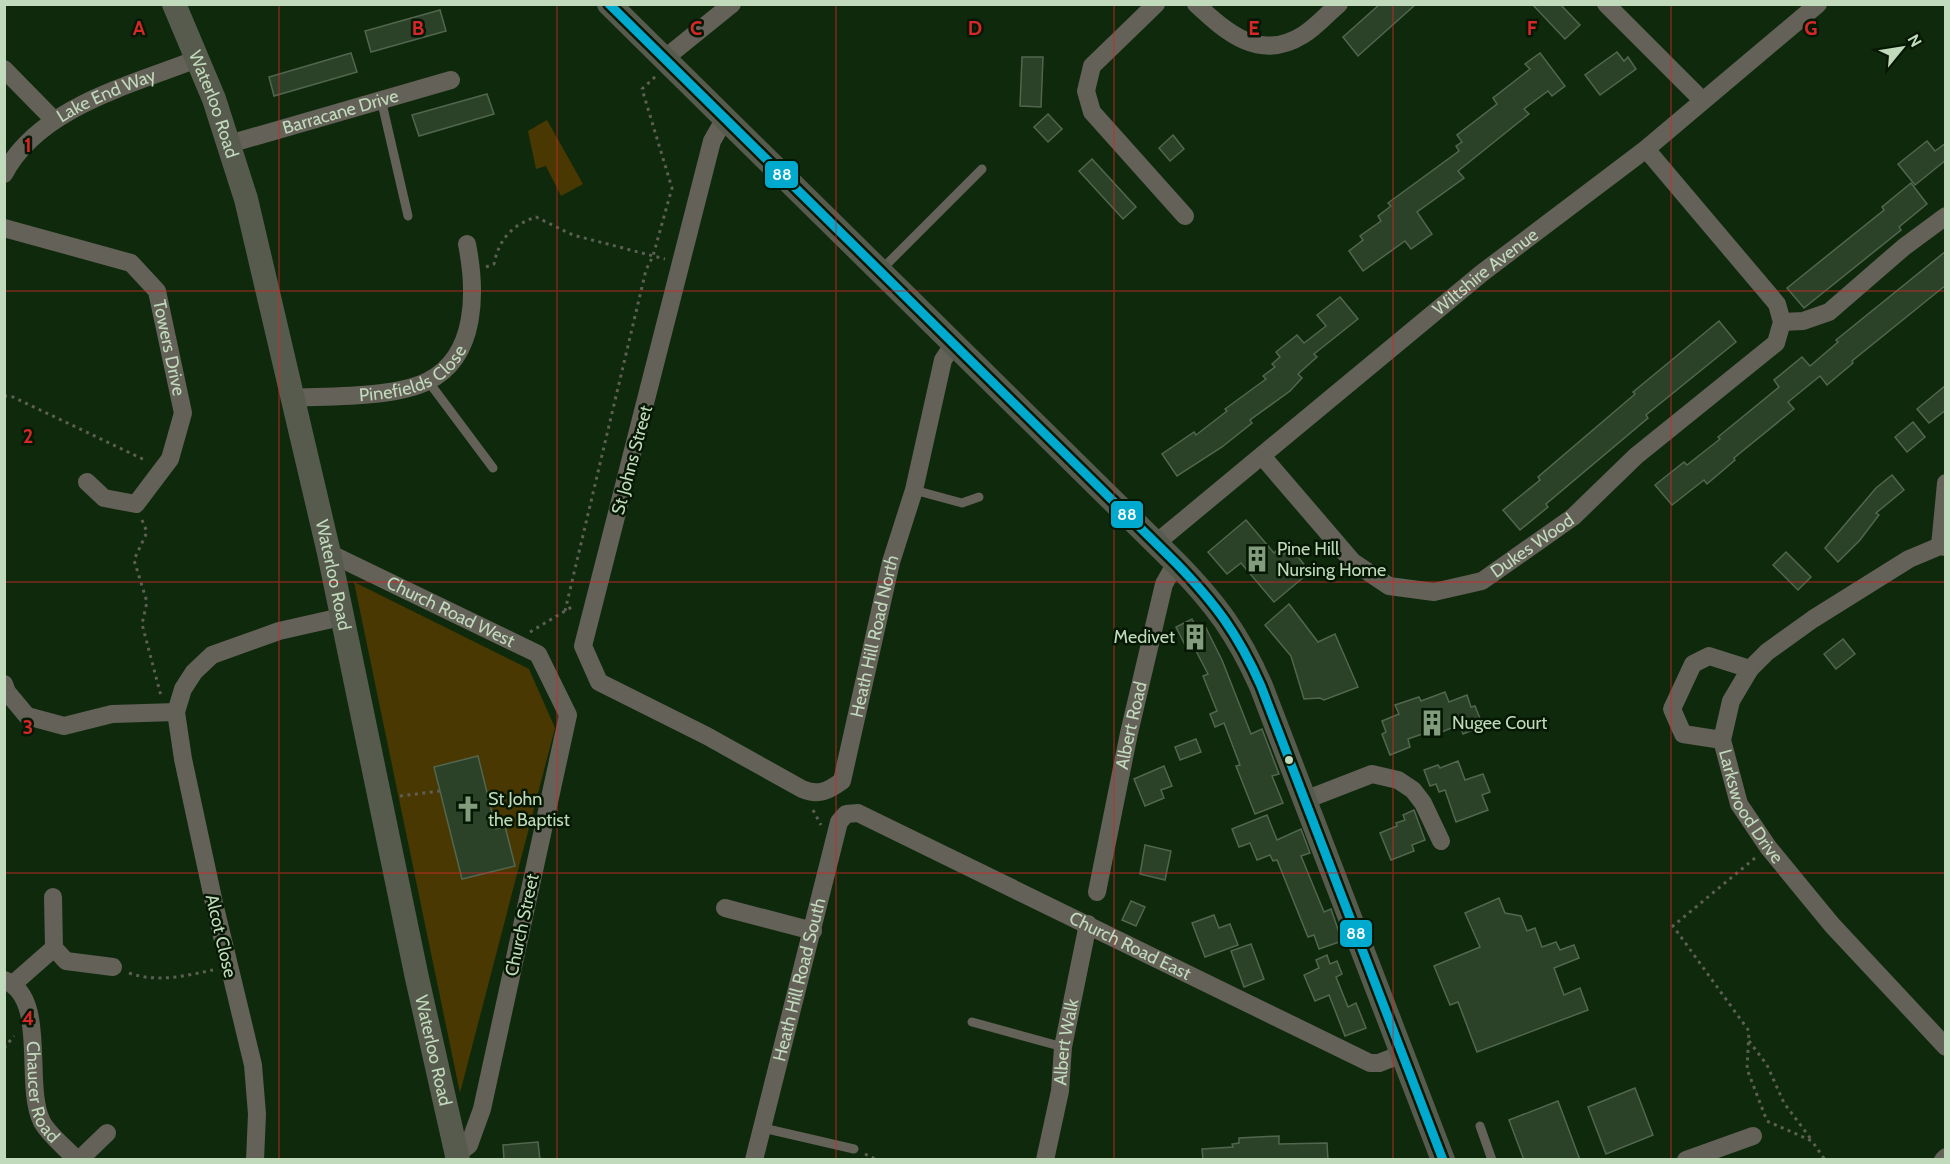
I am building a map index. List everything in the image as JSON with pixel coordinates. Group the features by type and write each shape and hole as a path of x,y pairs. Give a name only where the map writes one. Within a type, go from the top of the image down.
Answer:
{"main road":[{"name":"Waterloo Road","path":"174,4 229,144 246,199 329,553 417,978 458,1157"},
{"path":"609,4 723,120 1210,598 1238,638 1261,686 1443,1160"}],"street":[{"path":"666,62 732,4"},
{"path":"1156,4 1092,66 1086,91 1092,112 1185,216"},
{"path":"1196,4 1224,30 1250,44 1284,45 1304,34 1339,4"},
{"path":"1606,4 1702,100"},
{"name":"Wiltshire Avenue","path":"1155,544 1482,273 1646,149 1818,4"},
{"name":"Lake End Way","path":"4,174 13,158 53,119 197,58"},
{"path":"4,69 53,119"},
{"name":"Barracane Drive","path":"229,144 451,80"},
{"name":"St Johns Street","path":"707,736 599,682 583,646 712,141 723,120"},
{"path":"1646,149 1777,304 1782,322 1803,321 1829,312 1905,247 1946,216"},
{"name":"Towers Drive","path":"4,228 131,263 157,291 183,413 170,459 136,504"},
{"name":"Pinefields Close","path":"291,398 352,396 397,389 428,381 452,362 466,334 473,299 467,244"},
{"name":"Dukes Wood","path":"1262,456 1353,562 1389,586 1434,591 1482,581 1573,517 1636,456 1776,343 1782,322"},
{"name":"Heath Hill Road North","path":"707,736 815,795 829,791 842,781 891,562 914,490 943,360 952,345"},
{"path":"87,482 104,498 136,504"},
{"path":"1942,547 1946,483"},
{"name":"Larkswood Drive","path":"1942,547 1909,559 1813,619 1767,652 1750,669 1731,701 1722,740 1739,804 1768,847 1832,925 1946,1047"},
{"name":"Church Road West","path":"329,553 538,654 556,687"},
{"name":"Albert Road","path":"1097,892 1129,733 1164,584 1176,563"},
{"path":"4,684 7,692 27,716 64,726 112,714 171,712 194,672 212,655 279,631 341,617"},
{"path":"1722,740 1683,734 1672,709 1693,664 1709,656 1750,669"},
{"name":"Church Street","path":"458,1157 469,1145 482,1109 568,715 556,687"},
{"name":"Alcot Close","path":"171,712 252,1065 257,1114 255,1160"},
{"path":"1305,800 1372,774 1398,780 1413,789 1424,803 1441,841"},
{"name":"Heath Hill Road South","path":"754,1160 839,822 846,814 858,813"},
{"name":"Church Road East","path":"858,813 1370,1063 1379,1063 1402,1054"},
{"path":"53,897 54,948 66,961 113,968"},
{"path":"725,908 813,931"},
{"name":"Albert Walk","path":"1045,1160 1060,1091 1064,1047 1088,924"},
{"name":"Chaucer Road","path":"54,948 9,982 28,1004 31,1017 33,1088 42,1123 78,1160 107,1133"},
{"path":"1686,1160 1754,1136"}],"lane":[{"path":"381,99 408,216"},
{"path":"879,272 982,169"},
{"path":"428,381 493,468"},
{"path":"914,490 962,503 979,497"},
{"path":"972,1022 1064,1047"},
{"path":"1480,1126 1492,1160"},
{"path":"763,1128 855,1149"}],"path":[{"path":"564,611 646,270 653,256 672,188 642,89 666,62"},
{"path":"471,267 494,264 497,248 505,235 536,217 573,235 681,263"},
{"path":"4,396 13,397 162,469"},
{"path":"136,504 147,532 134,560 147,602 142,624 171,712"},
{"path":"521,646 526,634 564,611 582,601 594,602"},
{"path":"802,789 832,847"},
{"path":"380,799 440,791"},
{"path":"1768,847 1672,926 1749,1031 1747,1069 1767,1121 1812,1141"},
{"path":"113,968 147,979 166,979 217,969"},
{"path":"1748,1040 1767,1065 1784,1103 1825,1160"}],"shaded area":[{"path":"547,120 583,184 561,196 546,166 536,169 528,131"},
{"path":"354,582 529,669 555,728 460,1093"}],"building":[{"path":"1380,4 1416,4 1358,56 1343,37"},
{"path":"1532,4 1560,4 1580,25 1565,39"},
{"path":"440,10 446,31 371,52 365,31"},
{"path":"1617,52 1624,61 1628,57 1636,69 1600,95 1585,75"},
{"path":"351,53 357,72 274,96 269,77"},
{"path":"1540,53 1565,86 1552,96 1548,91 1524,109 1529,114 1458,171 1464,178 1417,212 1432,234 1411,249 1405,241 1363,271 1349,251 1363,240 1360,236 1381,221 1378,216 1391,206 1388,203 1459,151 1456,146 1462,142 1457,135 1497,104 1493,98 1530,69 1525,64"},
{"path":"1022,57 1043,57 1041,107 1020,106"},
{"path":"487,94 494,114 419,136 412,115"},
{"path":"1048,114 1062,129 1048,142 1034,127"},
{"path":"1173,135 1184,149 1170,161 1159,148"},
{"path":"1927,141 1935,151 1946,143 1946,160 1915,185 1898,164"},
{"path":"1092,159 1136,207 1123,219 1079,171"},
{"path":"1911,183 1927,204 1899,227 1901,230 1804,308 1787,288 1884,210 1882,207"},
{"path":"1946,251 1946,285 1852,361 1853,363 1827,385 1820,376 1788,402 1794,409 1734,458 1735,460 1707,484 1704,480 1672,505 1655,485 1684,462 1687,465 1720,439 1718,437 1779,387 1774,380 1802,357 1810,366 1838,342 1836,340"},
{"path":"1340,297 1358,319 1314,354 1317,357 1298,374 1302,378 1290,391 1250,420 1252,423 1222,447 1177,476 1162,454 1194,432 1196,435 1227,411 1225,409 1266,379 1263,376 1275,367 1272,364 1280,357 1276,352 1297,335 1304,343 1326,326 1317,315"},
{"path":"1719,321 1736,342 1646,415 1648,418 1546,504 1548,507 1520,530 1503,510 1540,480 1538,477 1635,394 1633,392"},
{"path":"1946,385 1946,410 1929,423 1917,409"},
{"path":"1913,422 1925,437 1907,452 1895,437"},
{"path":"1892,475 1904,490 1876,513 1879,515 1860,540 1838,562 1825,548 1876,488"},
{"name":"Pine Hill Nursing Home","path":"1246,520 1274,553 1276,551 1281,556 1291,548 1310,572 1274,602 1241,563 1227,574 1208,552"},
{"path":"1786,552 1811,577 1798,590 1773,565"},
{"name":"Pine Hill Nursing Home","path":"1289,604 1318,642 1335,634 1358,687 1324,700 1304,699 1291,656 1265,625"},
{"path":"1192,619 1197,628 1204,624 1222,660 1251,734 1262,729 1279,774 1272,776 1283,803 1255,814 1236,766 1240,765 1224,723 1215,727 1210,714 1217,711 1203,676 1208,674 1193,645 1187,649 1176,627"},
{"path":"1843,639 1855,654 1836,669 1824,654"},
{"name":"Nugee Court","path":"1445,692 1449,702 1467,695 1471,707 1475,706 1483,726 1463,734 1459,725 1434,735 1431,731 1408,739 1410,747 1390,755 1382,734 1386,732 1382,721 1399,714 1395,705 1419,697 1421,701"},
{"path":"1196,739 1201,752 1180,760 1175,747"},
{"name":"St John the Baptist","path":"478,756 496,829 505,826 515,866 462,879 434,767"},
{"name":"Nugee Court","path":"1458,761 1465,780 1483,774 1490,792 1482,795 1488,810 1456,822 1445,790 1439,792 1436,784 1430,786 1424,770 1438,765 1440,768"},
{"path":"1164,766 1172,786 1161,790 1164,798 1145,806 1134,779"},
{"path":"1414,810 1425,840 1412,845 1414,851 1391,860 1380,833 1397,826 1396,823 1405,820 1403,815"},
{"path":"1267,815 1277,840 1301,829 1310,853 1301,856 1324,912 1331,909 1342,941 1319,949 1314,935 1308,937 1277,860 1273,861 1270,855 1257,860 1250,843 1239,847 1232,829"},
{"path":"1145,845 1171,851 1165,880 1140,874"},
{"path":"1499,898 1505,913 1521,916 1527,931 1535,928 1542,947 1556,942 1560,950 1574,945 1579,958 1554,968 1564,995 1580,988 1588,1010 1477,1052 1458,1002 1450,1005 1434,966 1480,947 1465,913"},
{"path":"1131,901 1145,907 1136,926 1122,920"},
{"path":"1214,915 1219,928 1230,924 1238,945 1205,957 1192,923"},
{"path":"1251,944 1264,979 1244,987 1231,951"},
{"path":"1327,955 1330,964 1337,961 1342,974 1336,977 1348,1007 1356,1003 1366,1028 1345,1036 1329,995 1315,1001 1304,975 1319,968 1316,960"},
{"path":"1635,1088 1653,1135 1606,1154 1588,1107"},
{"path":"1558,1101 1580,1160 1524,1160 1509,1120"},
{"path":"1279,1136 1279,1144 1327,1143 1328,1160 1203,1160 1202,1149 1233,1147 1232,1144 1239,1143 1239,1138"},
{"path":"538,1142 540,1160 504,1160 503,1145"}],"transit line":[{"name":"88","path":"609,4 1176,563 1225,620 1244,651 1261,686 1443,1160"}],"place":[{"name":"Pine Hill Nursing Home","path":"1257,559"},
{"name":"Medivet","path":"1195,637"},
{"name":"Nugee Court","path":"1432,723"},
{"name":"St John the Baptist","path":"468,809"}]}
